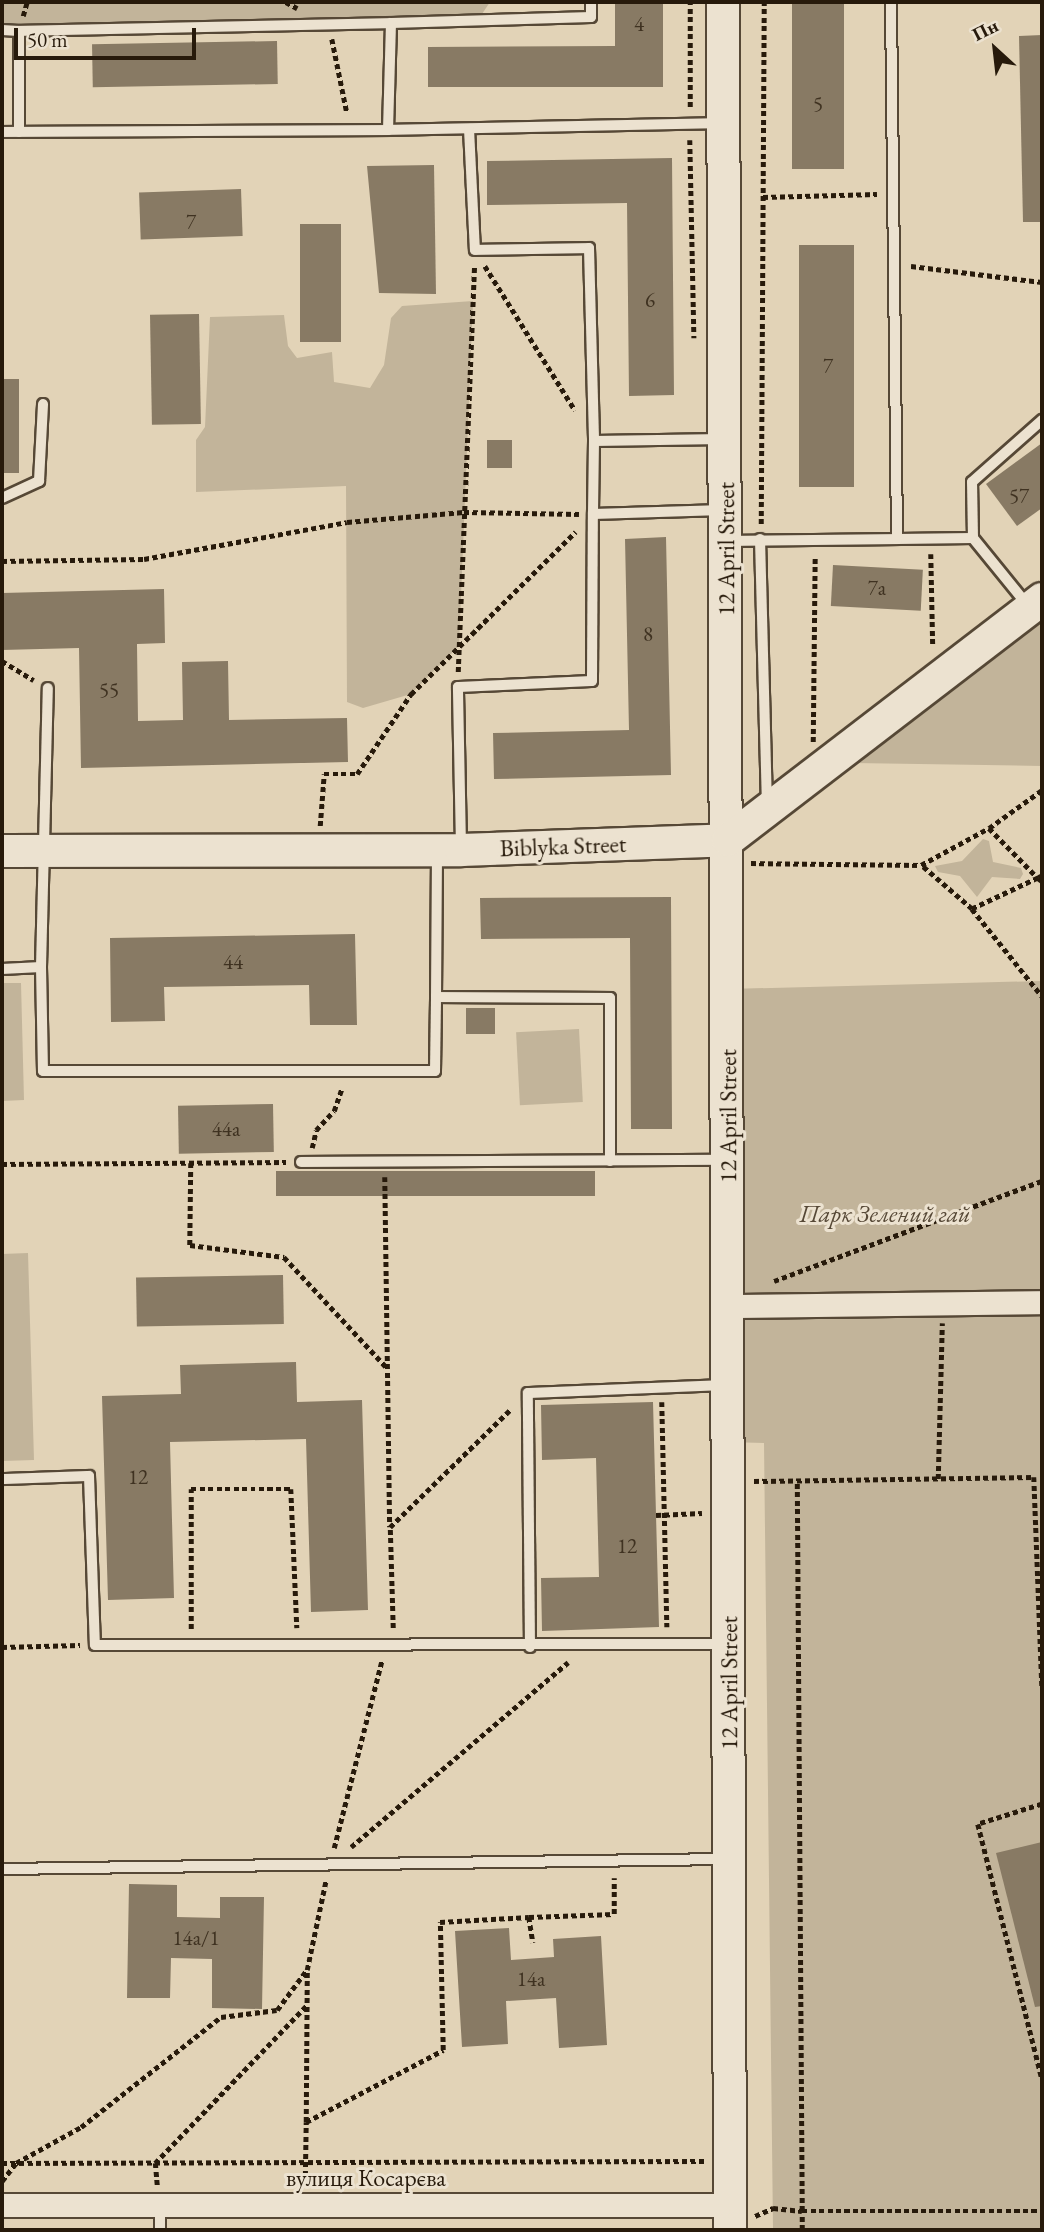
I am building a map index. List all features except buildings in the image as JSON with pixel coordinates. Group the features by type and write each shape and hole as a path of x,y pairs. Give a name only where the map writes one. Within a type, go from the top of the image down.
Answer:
{"street":[{"name":"12 April Street","path":"723,2 730,1859 738,2217"},
{"path":"728,840 1036,604"},
{"name":"Biblyka Street","path":"2,851 449,850 728,840"},
{"path":"729,1306 944,1301 1042,1303"},
{"name":"вулиця Косарєва","path":"2,2205 305,2205 738,2217"}],"lane":[{"path":"2,30 591,17 591,2"},
{"path":"891,2 897,540"},
{"path":"388,130 391,23"},
{"path":"19,31 19,132"},
{"path":"2,132 469,129 724,123"},
{"path":"48,688 41,967 43,1071 435,1071 436,997 449,850 458,687 592,681 594,441 589,248 475,250 469,129"},
{"path":"2,498 39,481 43,404"},
{"path":"1036,604 973,538 972,482 1042,420"},
{"path":"594,441 726,439"},
{"path":"593,514 726,526 760,539 973,538"},
{"path":"760,539 767,810"},
{"path":"2,969 41,967"},
{"path":"436,997 610,998 610,1161"},
{"path":"304,1162 729,1161"},
{"path":"530,1647 528,1393 729,1385"},
{"path":"2,1479 89,1476 95,1645 530,1647 729,1644"},
{"path":"2,1869 730,1859"},
{"path":"160,2204 160,2230"}],"path":[{"path":"286,2 328,24 350,130"},
{"path":"760,539 764,2"},
{"path":"763,197 894,194"},
{"path":"475,250 594,441"},
{"path":"458,687 475,250"},
{"path":"894,264 1042,282"},
{"path":"2,561 144,559 347,523 464,512 593,514"},
{"path":"320,826 324,774 356,774 411,694 593,514"},
{"path":"931,547 933,654"},
{"path":"813,745 815,549"},
{"path":"2,661 48,688"},
{"path":"751,863 921,865 989,828 1042,790"},
{"path":"972,909 1041,878 989,828"},
{"path":"921,865 972,909 1042,996"},
{"path":"2,1164 304,1162 316,1130 334,1111 349,1071"},
{"path":"329,1866 393,1627 385,1162"},
{"path":"191,1163 190,1245 284,1257 388,1368"},
{"path":"765,1284 1042,1181"},
{"path":"938,1479 944,1301"},
{"path":"662,1387 667,1646"},
{"path":"390,1527 528,1393"},
{"path":"753,1481 1034,1477 1042,1687"},
{"path":"797,1480 802,2230"},
{"path":"191,1646 191,1489 291,1489 297,1646"},
{"path":"656,1515 709,1513"},
{"path":"1037,1541 1042,1545"},
{"path":"2,1647 95,1645"},
{"path":"1042,1804 978,1824 1042,2078"},
{"path":"305,2205 306,2122 443,2050 440,1922 614,1914 614,1871"},
{"path":"529,1917 533,1943"},
{"path":"2,2181 16,2163 81,2127 221,2017 277,2010 307,1970"},
{"path":"155,2163 306,2006"},
{"path":"2,2164 708,2161"},
{"path":"155,2163 160,2204"},
{"path":"738,2217 773,2208 803,2211 1042,2211"}],"green space":[{"path":"2,2 490,2 478,20 2,29"},
{"path":"473,301 459,646 411,694 363,708 347,702 346,486 196,492 196,440 205,427 210,317 284,315 288,346 297,358 332,352 334,382 370,388 384,365 391,318 402,306"},
{"path":"1042,610 1042,766 853,763"},
{"path":"983,839 989,841 993,862 1021,868 1023,874 1020,879 992,877 977,897 960,876 938,872 935,866 962,861"},
{"name":"Парк Зелений гай","path":"1042,981 1042,2230 773,2230 764,1443 727,1442 728,989"},
{"path":"2,983 21,983 24,1100 2,1101"},
{"path":"579,1029 583,1102 520,1105 516,1032"},
{"path":"28,1253 34,1460 2,1461 2,1254"}]}
